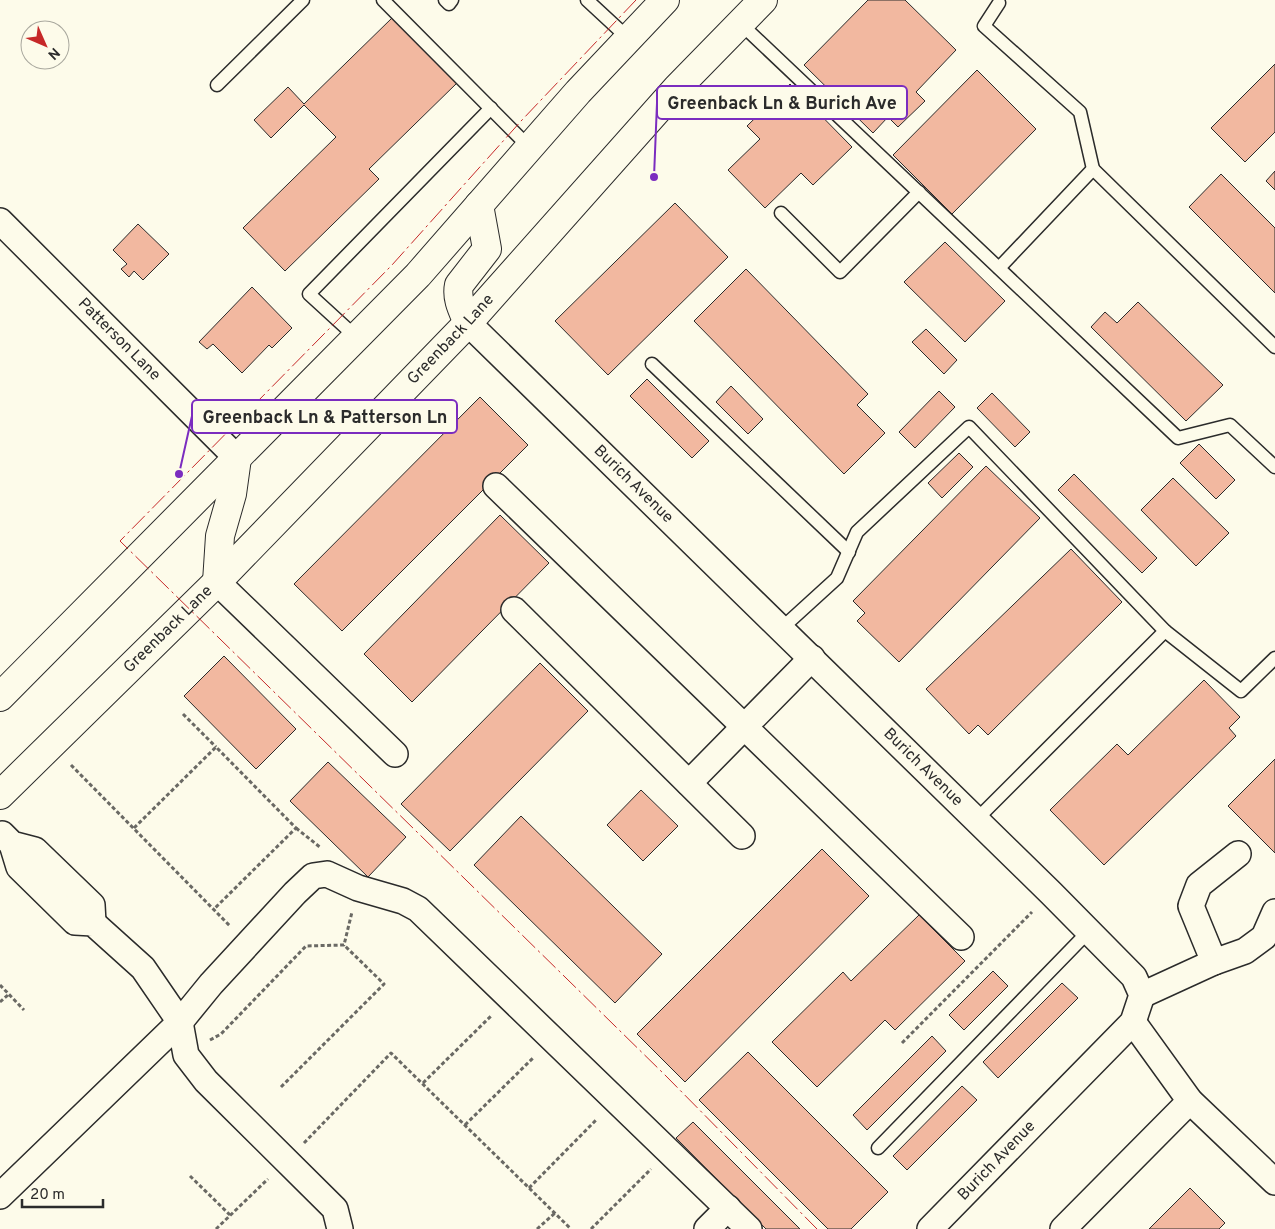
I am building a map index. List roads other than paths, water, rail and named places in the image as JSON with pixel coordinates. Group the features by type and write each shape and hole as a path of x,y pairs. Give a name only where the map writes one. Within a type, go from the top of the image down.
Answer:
{"main road":[{"path":"0,697 418,275 529,148 628,38 665,0"},
{"name":"Greenback Lane","path":"0,795 217,582 468,323 677,88 763,0"},
{"path":"468,323 458,291 459,286 487,248 479,205"},
{"path":"217,582 220,536 232,494 237,458"}],"street":[{"name":"Patterson Lane","path":"0,221 237,458"},
{"name":"Burich Avenue","path":"468,323 812,658 1134,977 1142,995 1133,1022 930,1229"},
{"path":"496,486 961,937"},
{"path":"217,582 395,754"},
{"path":"514,610 742,836"},
{"path":"689,783 812,658"},
{"path":"6,838 35,850 92,905 93,923 143,968 180,1022 186,1055 206,1081 335,1209 340,1229"},
{"path":"1214,962 1191,906 1199,885 1238,854"},
{"path":"0,1196 180,1022 211,984 295,893 313,876 326,874 358,888 403,901 418,909 749,1229"},
{"path":"1142,995 1214,962 1245,951 1264,937 1275,912"},
{"path":"1133,1022 1190,1101 1275,1182"},
{"path":"1064,1229 1190,1101"},
{"path":"707,1229 728,1208"}],"lane":[{"path":"218,86 303,0"},
{"path":"383,0 529,148"},
{"path":"445,0 449,4 452,0"},
{"path":"587,0 628,38"},
{"path":"999,1 984,26 1080,112 1093,169 1275,347"},
{"path":"740,23 1178,438 1230,425 1275,467"},
{"path":"356,337 309,294 491,108"},
{"path":"999,268 1093,169"},
{"path":"781,213 840,272 919,192"},
{"path":"652,364 848,552"},
{"path":"781,629 837,578 857,532 969,427 1165,631 1241,691 1275,658"},
{"path":"976,820 1165,631"},
{"path":"878,1148 1089,931"}],"place":[{"name":"Greenback Ln & Burich Ave","path":"654,177"},
{"name":"Greenback Ln & Patterson Ln","path":"179,474"}]}
